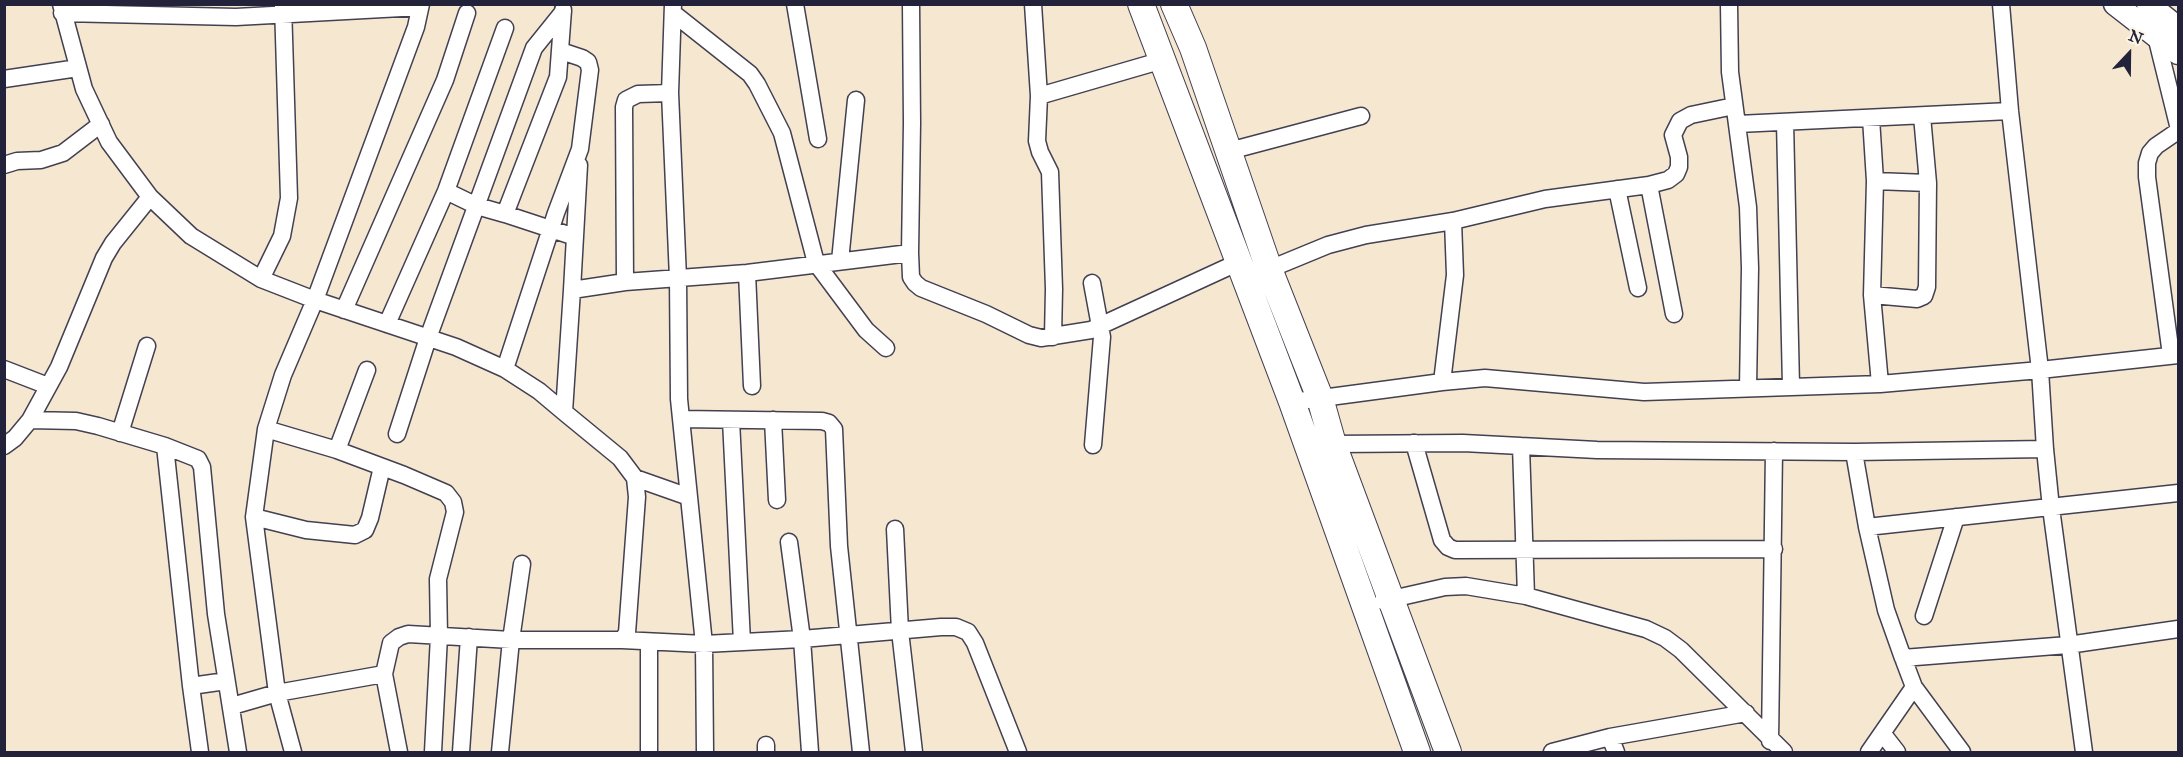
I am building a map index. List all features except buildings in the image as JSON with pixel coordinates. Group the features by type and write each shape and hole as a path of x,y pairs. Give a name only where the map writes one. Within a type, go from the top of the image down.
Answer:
{"main road":[{"path":"1141,4 1292,402 1417,753"},
{"path":"1174,4 1193,48 1269,269 1320,398 1333,444 1448,753"}],"street":[{"path":"795,4 818,139"},
{"path":"911,4 911,276 921,288 986,314 1029,335 1041,338 1091,330 1242,270 1269,269 1347,239 1453,221 1545,200 1649,185 1668,180 1676,174 1679,167 1679,157 1673,135 1680,121 1691,116 1734,106"},
{"path":"1033,4 1039,96 1037,141 1050,172 1054,289 1053,337"},
{"path":"1729,4 1730,72 1748,207 1750,258 1748,388"},
{"path":"2001,4 2010,111 2040,370 2051,508 2084,753"},
{"path":"2115,4 2178,53"},
{"path":"2148,4 2178,28"},
{"path":"293,753 277,693 254,517 266,429 283,375 315,300 416,27 421,6 283,10 236,17 61,9 84,89 109,142 150,197 191,236 261,279 315,300 456,347 505,369 539,391 620,458 635,478 637,497 627,633 622,640"},
{"path":"506,214 558,77 563,8"},
{"path":"397,434 428,338 534,48 563,8"},
{"path":"673,9 670,93 681,419 704,644 705,753"},
{"path":"673,9 750,74 757,84 782,133 816,263 866,330 886,348"},
{"path":"261,279 282,236 289,198 283,10"},
{"path":"344,310 445,80 467,13"},
{"path":"387,324 446,191 505,28"},
{"path":"2156,36 2178,125"},
{"path":"561,51 582,58 588,62 590,70 580,149 564,412"},
{"path":"1039,96 1163,60"},
{"path":"4,79 78,68"},
{"path":"626,282 624,107 626,100 638,94 670,93"},
{"path":"840,261 856,100"},
{"path":"1738,124 2010,111"},
{"path":"1228,151 1361,116"},
{"path":"1872,295 1917,299 1924,296 1927,287 1928,183 1922,116"},
{"path":"1871,118 1875,181 1872,295 1880,384"},
{"path":"1785,122 1791,386"},
{"path":"4,165 17,161 41,160 63,153 101,124"},
{"path":"1292,402 1485,378 1644,392 1880,384 2175,355 2147,177 2147,163 2150,153 2156,146 2178,131"},
{"path":"505,369 550,230 580,149"},
{"path":"1875,181 1928,183"},
{"path":"1649,185 1674,314"},
{"path":"1617,189 1638,288"},
{"path":"446,191 477,206 575,237"},
{"path":"4,446 15,438 30,420 59,367 104,258 113,243 150,197"},
{"path":"1442,382 1455,275 1453,221"},
{"path":"572,290 626,282 747,273 816,263 910,254"},
{"path":"747,273 752,386"},
{"path":"1092,282 1102,337 1093,445"},
{"path":"120,433 147,346"},
{"path":"4,369 48,386"},
{"path":"337,450 367,370"},
{"path":"681,419 822,421 829,423 834,429 839,546 861,753"},
{"path":"30,420 76,420 165,446 198,459 202,467 216,614 238,753"},
{"path":"731,420 742,642"},
{"path":"773,420 777,500"},
{"path":"266,429 337,450 382,467 446,493 453,502 455,512 438,579 439,636 434,753"},
{"path":"1333,444 1414,443 1597,450 1854,452 2045,449"},
{"path":"1414,443 1442,540 1448,547 1455,550 1774,549"},
{"path":"165,446 200,753"},
{"path":"1521,446 1526,596"},
{"path":"1770,744 1774,451"},
{"path":"1854,452 1867,527 1886,610 1903,658 1914,687 1962,753"},
{"path":"254,517 306,530 355,535 365,530 370,518 382,467"},
{"path":"635,478 689,497"},
{"path":"1867,527 2178,493"},
{"path":"1924,616 1956,517"},
{"path":"895,529 900,631 914,753"},
{"path":"789,542 802,639 810,753"},
{"path":"500,753 511,640 522,564"},
{"path":"1364,605 1445,587 1466,586 1526,596 1646,629 1665,638 1681,650 1746,713 1770,744 1784,753"},
{"path":"399,753 384,674 392,643 408,634 511,640 622,640 704,644 956,627 968,632 975,643 1018,753"},
{"path":"1903,658 2068,645 2178,629"},
{"path":"461,753 469,637"},
{"path":"649,642 649,753"},
{"path":"232,706 277,693 384,674"},
{"path":"191,686 226,681"},
{"path":"1869,753 1914,687"},
{"path":"1552,753 1613,745 1746,713"},
{"path":"1883,734 1897,753"}]}
